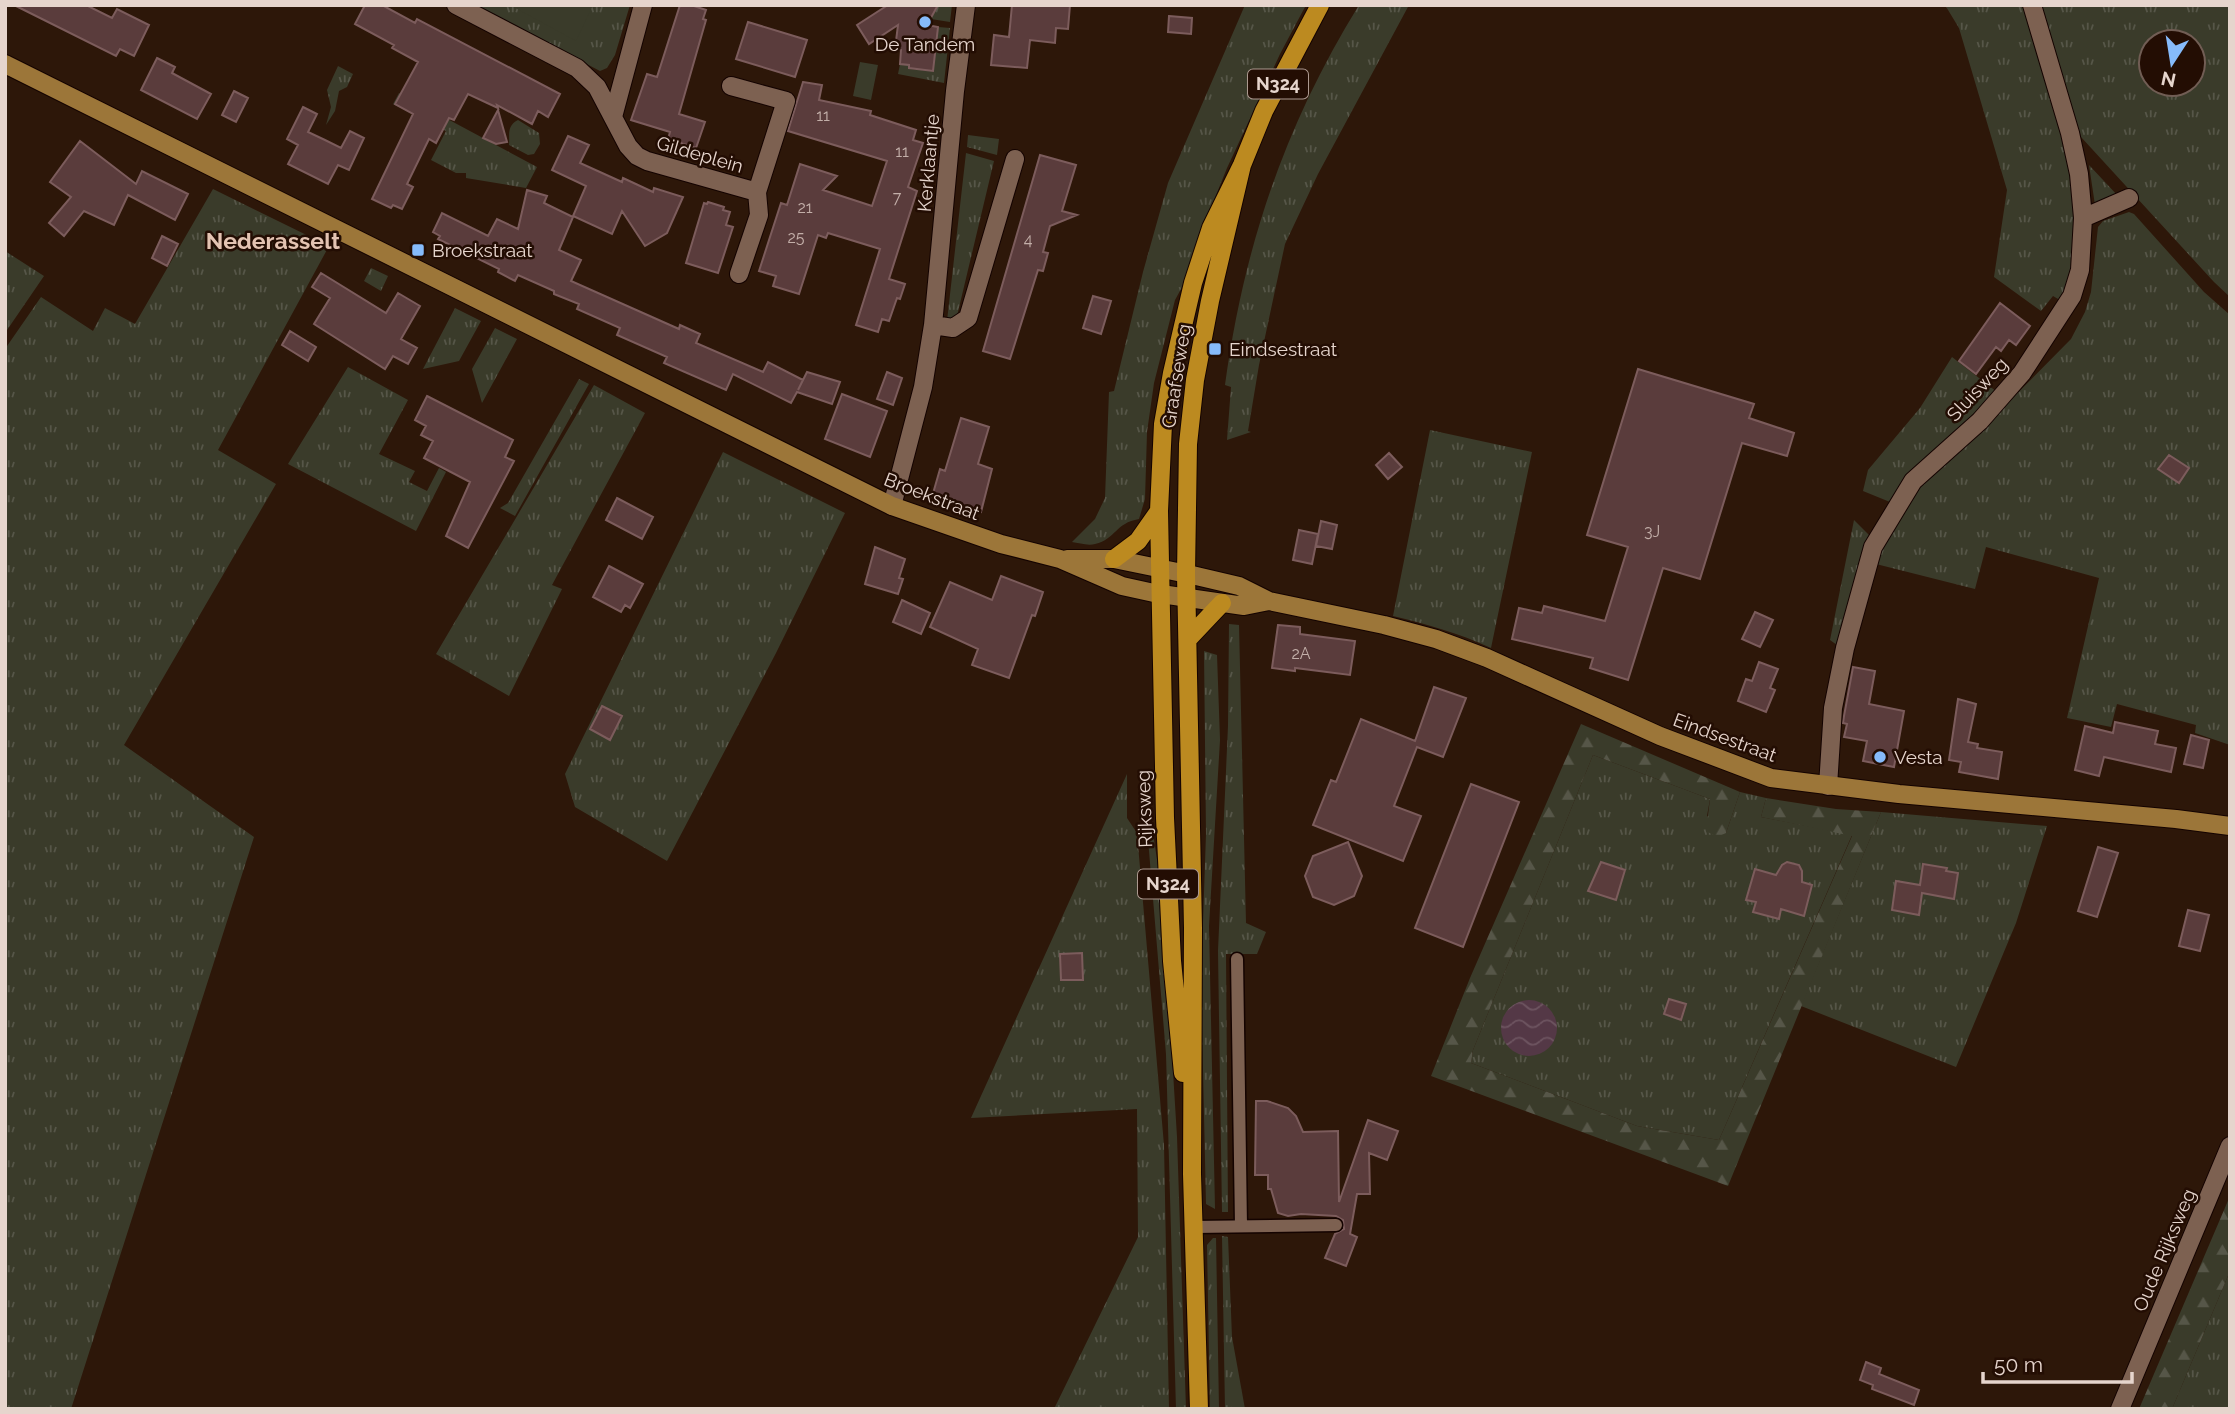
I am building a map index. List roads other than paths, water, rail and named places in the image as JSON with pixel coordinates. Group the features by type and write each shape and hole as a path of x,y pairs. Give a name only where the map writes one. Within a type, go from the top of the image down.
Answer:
{"main road":[{"name":"Graafseweg","path":"1160,568 1159,510 1163,424 1193,283 1210,228 1242,165 1264,111 1320,5"},
{"name":"Broekstraat","path":"5,64 892,506 1001,544 1060,559 1115,583 1187,598"},
{"name":"Graafseweg","path":"1187,598 1188,444 1195,380 1210,301 1242,165"},
{"path":"1114,559 1138,541 1159,510"},
{"name":"Broekstraat","path":"1060,559 1114,559 1186,574"},
{"name":"Rijksweg","path":"1160,568 1165,818 1172,961 1192,1174"},
{"name":"Eindsestraat","path":"1186,574 1239,586 1269,601 1384,625 1436,639 1487,658 1660,736 1771,778 1828,786 2230,825"},
{"name":"Eindsestraat","path":"1187,598 1244,606 1269,601"},
{"name":"Rijksweg","path":"1187,598 1193,928 1192,1174 1199,1409"},
{"path":"1188,639 1222,603"}],"street":[{"name":"Gildeplein","path":"456,5 577,68 597,87 628,146 637,156 757,192"},
{"path":"613,117 643,5"},
{"name":"Kerklaantje","path":"892,506 923,387 933,325 955,91 966,5"},
{"name":"Sluisweg","path":"1828,786 1833,708 1845,648 1873,547 1913,481 1980,421 2022,373 2059,320 2072,296 2080,270 2083,218 2079,174 2070,133 2032,5"},
{"name":"Gildeplein","path":"731,86 786,101 757,192 759,215 739,274"},
{"path":"933,325 953,328 968,318 1015,159"},
{"path":"2083,218 2129,198"},
{"name":"Oude Rijksweg","path":"2120,1409 2230,1146"}],"lane":[{"path":"1237,959 1241,1226"},
{"path":"1194,1227 1336,1225"}],"water":[{"path":"1529,1000 1540,1002 1549,1008 1555,1017 1555,1039 1549,1048 1540,1054 1529,1056 1518,1054 1509,1048 1503,1039 1501,1028 1503,1017 1509,1008 1518,1002"}],"place":[{"name":"De Tandem","path":"925,22"},
{"name":"Broekstraat","path":"418,250"},
{"name":"Eindsestraat","path":"1215,349"},
{"name":"Vesta","path":"1880,757"}],"district":[{"name":"Nederasselt","path":"273,241"}]}
